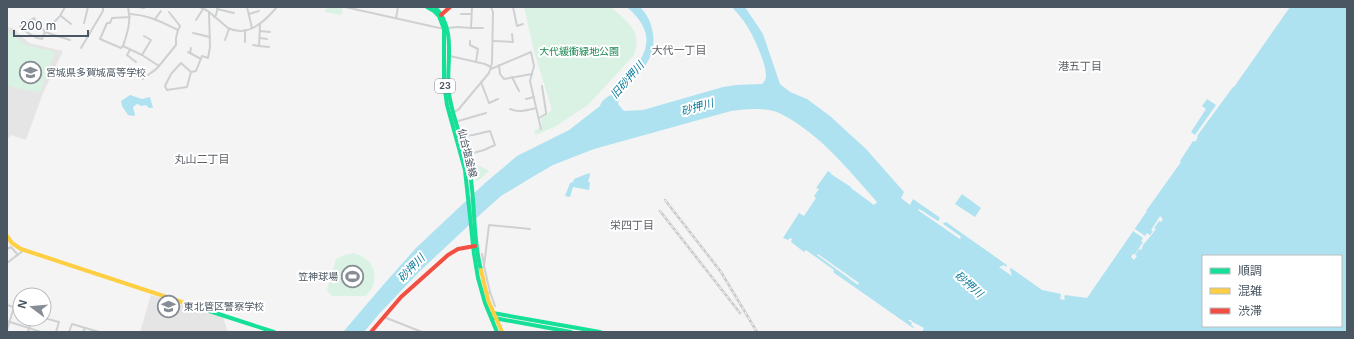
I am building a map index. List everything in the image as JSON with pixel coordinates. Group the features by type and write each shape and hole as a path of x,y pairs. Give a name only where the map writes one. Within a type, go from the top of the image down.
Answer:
{"main road":[{"path":"427,7 440,15 450,7"},
{"name":"仙台塩釜線","path":"435,7 446,28 448,84 451,113 456,122 466,155 474,246 480,284 489,312 496,319 502,332"},
{"name":"仙台塩釜線","path":"446,28 444,83 463,157 470,193"},
{"path":"7,236 12,243 24,250 274,332"},
{"path":"371,332 401,296 448,255 458,249 474,246"},
{"name":"仙台塩釜線","path":"474,246 488,293 497,332"},
{"path":"493,316 572,330 600,332"},
{"path":"496,319 539,324"}],"street":[{"path":"64,7 60,15 45,32 43,37 40,39 28,34 20,26 34,18 45,32 70,40"},
{"path":"84,24 88,7"},
{"path":"81,48 103,11 103,7"},
{"path":"123,46 130,26 128,7"},
{"path":"138,7 144,8"},
{"path":"247,7 252,28"},
{"path":"196,20 202,8 229,29 245,30 260,24 277,7"},
{"path":"345,7 446,28 483,28"},
{"path":"396,18 398,7"},
{"path":"471,28 472,7"},
{"path":"451,113 458,110 491,68 493,12 491,7"},
{"path":"513,7 517,26 523,24"},
{"path":"214,17 216,15 217,8 234,12"},
{"path":"155,19 161,11"},
{"path":"249,14 259,11"},
{"path":"143,79 150,73 153,73 176,45 180,26 168,12"},
{"path":"191,72 196,71 202,56 208,58 210,47 209,13"},
{"path":"461,14 471,14"},
{"path":"60,15 71,24"},
{"path":"159,66 142,55 123,46 121,48 100,39 107,22 110,23 112,18 141,15 155,19 178,30"},
{"path":"259,46 260,24"},
{"path":"225,40 229,29"},
{"path":"245,30 245,42"},
{"path":"260,31 270,32"},
{"path":"192,33 210,37"},
{"path":"493,41 513,42 512,34"},
{"path":"142,55 151,40 144,36"},
{"path":"260,38 267,39"},
{"path":"470,41 470,45 478,49 476,62"},
{"path":"253,45 269,47"},
{"path":"191,48 189,53 200,59"},
{"path":"130,50 127,55 136,62"},
{"path":"491,68 531,52 534,66 530,81 541,129"},
{"path":"448,56 485,64 491,68"},
{"path":"181,63 191,72 186,87 167,90 165,86 171,74 181,63"},
{"path":"499,65 500,74 504,78 532,74"},
{"path":"512,77 519,91"},
{"path":"481,82 489,103 498,100"},
{"path":"539,118 546,114 542,86"},
{"path":"526,99 534,97"},
{"path":"510,109 522,112 536,108"},
{"path":"456,122 486,113"},
{"path":"461,136 490,131 495,145 466,155"},
{"path":"484,266 490,225 530,229"},
{"path":"7,249 11,247 18,255"},
{"path":"7,263 24,250"},
{"path":"482,254 488,293 495,306"},
{"path":"7,330 8,321 12,312"},
{"path":"383,317 422,332"},
{"path":"52,320 59,322 56,332"},
{"path":"8,321 41,332"},
{"path":"69,332 72,324 99,332"},
{"path":"28,332 30,328"},
{"path":"83,332 85,328"}],"shaded area":[{"name":"宮城県多賀城高等学校","path":"7,27 13,28 29,43 63,51 43,93 26,140 11,135 7,140"},
{"name":"東北管区警察学校","path":"151,295 223,317 228,332 140,332"}],"green space":[{"path":"328,7 343,7 341,15 324,12"},
{"name":"大代緩衝緑地公園","path":"524,7 611,7 628,22 635,33 636,39 634,55 588,105 556,126 536,135 534,131 542,126 541,119 552,110 534,51"},
{"path":"7,32 26,45 55,52 40,92 7,85"},
{"path":"480,166 489,171 476,181 475,167"},
{"name":"笠神球場","path":"354,253 365,258 373,269 374,279 372,289 365,296 332,296 327,290 336,259 344,255"}],"water":[{"path":"627,7 640,7 648,17 652,29 653,40 649,59 619,99 618,104 624,111 643,110 723,87 762,84 766,76 759,50 742,18 732,7 745,7 763,34 780,84 790,92 807,99 830,116 866,149 904,192 901,198 910,205 913,199 939,217 940,219 938,222 921,210 918,210 960,239 960,236 943,224 946,222 1007,265 1006,267 1004,265 999,267 1012,276 1011,268 1042,290 1061,294 1060,299 1065,300 1065,295 1087,298 1181,162 1180,161 1193,141 1195,142 1198,137 1197,136 1234,87 1290,7 1347,7 1347,332 922,332 924,328 911,321 912,320 908,320 912,323 911,325 914,327 913,328 833,272 834,270 806,250 804,252 791,242 792,239 790,238 788,240 783,238 799,213 804,216 816,198 814,196 819,189 816,188 828,171 874,205 877,202 840,160 809,132 777,112 752,109 731,111 594,149 553,165 501,196 420,271 364,332 343,332 416,248 485,183 517,156 569,130 600,106 603,101 611,95 630,74 644,53 646,42 645,31 639,20"},
{"path":"130,95 142,99 150,97 153,108 149,108 146,105 142,106 137,104 133,107 135,115 128,115 122,106 121,101"},
{"path":"1207,99 1216,105 1195,135 1191,132 1206,109 1202,106"},
{"path":"589,173 589,190 573,187 570,197 565,196 570,183 573,182 574,179"},
{"path":"962,194 981,208 975,217 955,204"}],"pier":[{"path":"919,209 938,221 940,219 939,217 942,219 941,224 943,220 946,222 943,224 961,238 960,239 918,210"},
{"path":"1160,216 1163,219 1161,222 1159,221 1154,228 1156,229 1144,243 1141,250 1139,249 1134,260 1131,257 1135,254 1143,242 1141,241 1143,238 1133,231 1135,229 1145,236 1147,233 1150,235 1153,231 1151,230"},
{"path":"818,254 859,283 858,285 817,255"}],"railway":[{"path":"665,200 721,272 757,332"},
{"path":"660,211 740,313"}],"traffic: fast":[{"path":"427,7 439,16 444,29 444,83 447,105 465,170 478,278 485,303 497,332"},
{"path":"435,7 442,16 448,37 449,94 469,168 473,193 476,245 481,270"},
{"path":"203,309 274,332"},
{"path":"493,313 600,332"},
{"path":"494,318 571,332"}],"traffic: slow":[{"path":"7,236 12,243 21,249 203,309"},
{"path":"481,270 488,300 502,332"}],"traffic: jam":[{"path":"441,15 450,7"},
{"path":"371,332 401,297 448,255 458,249 475,246"}],"place":[{"name":"宮城県多賀城高等学校","path":"30,72"},
{"name":"笠神球場","path":"353,276"},
{"name":"東北管区警察学校","path":"168,306"}],"district":[{"name":"大代一丁目","path":"679,50"},
{"name":"港五丁目","path":"1080,66"},
{"name":"丸山二丁目","path":"202,159"},
{"name":"栄四丁目","path":"632,225"}],"water label":[{"name":"旧砂押川","path":"627,80"},
{"name":"砂押川","path":"697,107"},
{"name":"砂押川","path":"411,268"},
{"name":"砂押川","path":"969,284"}]}
